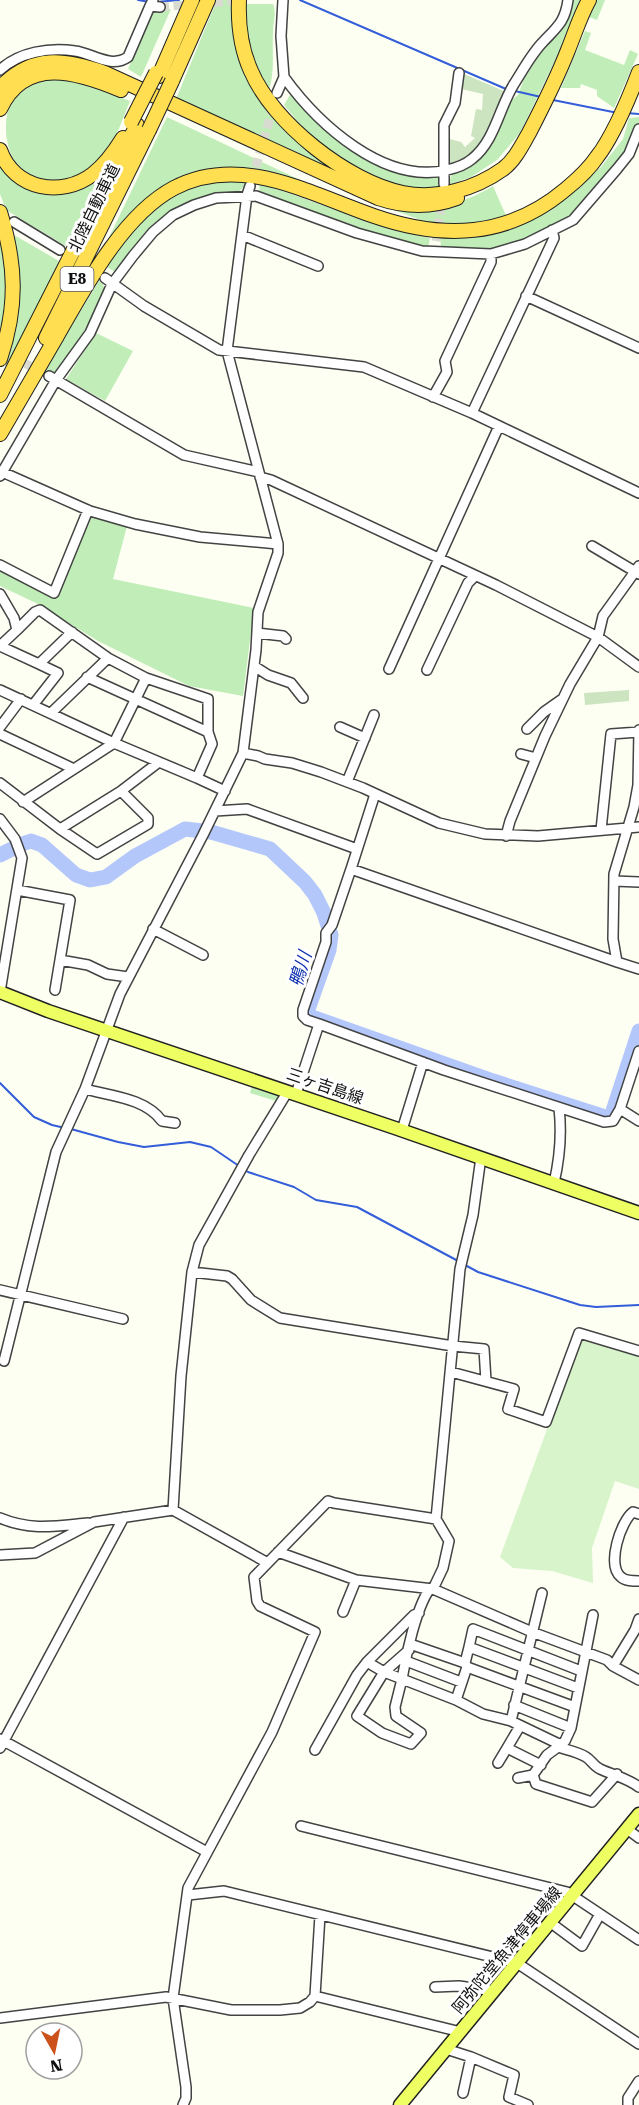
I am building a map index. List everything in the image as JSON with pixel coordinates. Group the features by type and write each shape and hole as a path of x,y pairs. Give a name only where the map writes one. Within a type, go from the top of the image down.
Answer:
{"highway":[{"name":"北陸自動車道","path":"163,77 190,0"},
{"name":"北陸自動車道","path":"0,395 163,77 208,0"},
{"path":"239,0 239,26 245,57 258,86 289,125 334,160 378,184 416,195 444,194 463,189 482,182 505,168"},
{"path":"0,88 17,73 40,64 64,62 89,68 105,73 363,192 403,205 430,205 456,199 483,185 505,168 522,146 536,119 568,51 586,4"},
{"path":"0,110 15,87 36,75 59,72 84,76 122,91 393,215 450,231"},
{"path":"0,434 74,306 109,253 135,219 174,188 210,176 248,174 289,184 392,222 420,228 450,231 481,230 511,223 538,210 588,168 604,148 632,92 639,72"},
{"name":"北陸自動車道","path":"0,425 77,278 139,126"},
{"path":"0,150 7,163 21,178 38,186 60,188 82,181 103,165 117,147 139,126"},
{"path":"0,212 12,256 14,284 11,315 0,359"}],"main road":[{"name":"三ヶ吉島線","path":"0,992 48,1011 481,1157 639,1213"},
{"name":"阿弥陀堂魚津停車場線","path":"399,2105 639,1814"}],"street":[{"path":"277,93 284,77 281,36 283,0"},
{"path":"284,77 317,116 344,139 371,157 413,171 429,173 458,167 471,160 488,141 513,85 543,42 560,25 568,0"},
{"path":"0,70 10,61 23,55 60,50 77,51 112,62 123,61 128,57 154,4"},
{"path":"444,184 444,125 455,103 459,73"},
{"path":"278,544 200,537 135,524 88,510 1,473 52,378 90,333 109,281 173,215 194,205 249,190 266,199 385,242 433,253 491,254 525,244 573,219 592,200 629,154 639,129"},
{"path":"4,1361 56,1152 85,1089 120,994 243,753 258,612 278,553 278,544 226,351 249,190"},
{"path":"14,222 60,250"},
{"path":"472,413 555,238 552,230"},
{"path":"242,235 318,266"},
{"path":"433,253 436,241"},
{"path":"433,397 447,372 445,362 491,262 491,254"},
{"path":"109,281 153,312 219,350 364,367 472,413 639,493"},
{"path":"526,296 639,348"},
{"path":"52,378 184,454 271,480 598,637 639,667"},
{"path":"389,669 499,426"},
{"path":"0,565 54,593 88,510"},
{"path":"507,836 510,821 536,758 563,698 598,637 603,616 638,571 592,546"},
{"path":"428,670 468,583 475,576"},
{"path":"0,594 14,618 17,630"},
{"path":"33,705 58,673 0,646 34,612 40,610 108,658 146,678 208,699 208,732 212,744 197,778"},
{"path":"39,664 72,632"},
{"path":"257,633 283,636 286,639"},
{"path":"51,713 108,658"},
{"path":"254,666 268,675 291,683 303,699"},
{"path":"87,677 208,732"},
{"path":"23,802 114,743 146,678"},
{"path":"0,690 225,791"},
{"path":"526,729 563,698"},
{"path":"0,727 21,699"},
{"path":"347,782 374,715"},
{"path":"340,727 365,738"},
{"path":"601,830 611,734 639,732 638,785 634,807 617,859 614,881 613,939 615,957 618,962"},
{"path":"0,734 74,769"},
{"path":"243,753 292,763 347,782 439,823 485,834 538,836 639,827"},
{"path":"521,754 536,758"},
{"path":"60,829 121,791 159,762"},
{"path":"0,783 97,854 147,824 148,818 121,791"},
{"path":"375,794 332,925 326,933 326,942 303,1010 303,1016 307,1020 423,1062 604,1122 613,1121 620,1109 638,1056"},
{"path":"215,811 247,809 357,849"},
{"path":"0,819 15,839 22,858 0,992"},
{"path":"351,869 639,969"},
{"path":"614,881 639,882"},
{"path":"16,890 70,900 55,990"},
{"path":"153,929 202,955"},
{"path":"60,960 88,965 107,974 128,977"},
{"path":"173,1510 181,1376 192,1272 199,1245 212,1220 292,1093 319,1024"},
{"path":"402,1130 423,1062"},
{"path":"85,1089 135,1101 156,1114 162,1121 175,1123"},
{"path":"554,1183 562,1134 559,1108"},
{"path":"620,1109 639,1121"},
{"path":"410,1647 384,1672 357,1716 382,1733 411,1744 421,1733 396,1716 395,1707 419,1613 443,1568 449,1541 436,1519 460,1269 473,1215 481,1157"},
{"path":"192,1272 227,1276 250,1300 280,1318 484,1349 486,1381"},
{"path":"0,1290 123,1319"},
{"path":"451,1371 514,1389 508,1409 546,1422 579,1333 639,1351"},
{"path":"183,2105 186,2098 186,2087 173,1998 188,1888 273,1732 315,1632 260,1606 257,1601 254,1577 266,1562 328,1501 436,1519"},
{"path":"0,1518 16,1525 37,1528 173,1510 266,1562"},
{"path":"639,1514 633,1512 627,1517 614,1550 617,1573 622,1579 639,1581"},
{"path":"124,1517 1,1743 207,1852"},
{"path":"0,1555 35,1553 94,1522"},
{"path":"278,1552 356,1580 431,1589 532,1632 607,1660 639,1680"},
{"path":"343,1611 356,1580"},
{"path":"511,1721 542,1593"},
{"path":"456,1700 473,1629 480,1610"},
{"path":"315,1750 357,1675 414,1615 419,1613"},
{"path":"518,1778 533,1775 547,1755 560,1746 572,1728 593,1615"},
{"path":"614,1666 635,1630 639,1618"},
{"path":"473,1629 581,1671"},
{"path":"410,1647 466,1665 575,1707"},
{"path":"469,1647 578,1689"},
{"path":"406,1661 461,1682"},
{"path":"368,1662 384,1672 456,1700 483,1714 511,1721 586,1757 600,1769 627,1778 639,1787"},
{"path":"514,1705 572,1728"},
{"path":"498,1763 520,1726"},
{"path":"507,1748 541,1765"},
{"path":"533,1775 536,1784 592,1802 617,1774"},
{"path":"302,1826 556,1890 573,1896 639,1940"},
{"path":"627,1830 639,1838"},
{"path":"188,1895 224,1891 517,1963 639,2043"},
{"path":"551,1923 582,1946 600,1914"},
{"path":"0,2018 173,1998 231,2010 300,2008 315,1996 321,1915"},
{"path":"435,1987 459,1986 494,1991"},
{"path":"315,1996 461,2032"},
{"path":"446,2049 514,2076 509,2097 528,2105"},
{"path":"463,2093 471,2057"},
{"path":"628,2105 628,2098 639,2081"}],"green space":[{"path":"217,0 235,0 240,57 252,87 265,107 281,125 319,156 381,194 176,99"},
{"path":"571,0 580,0 564,42 520,133 497,160 471,177 448,185 452,174 474,162 490,144 513,99 518,95 524,79 543,49 562,28"},
{"path":"594,0 605,0 597,20 589,17 588,14"},
{"path":"245,4 273,4 275,15 273,68 269,90 251,48"},
{"path":"171,9 141,77 128,69 152,10"},
{"path":"585,31 591,33 585,50 624,65 630,50 638,54 614,108 597,96 597,90 581,84 580,88 561,88"},
{"path":"462,73 506,92 491,127 478,147 460,162 447,167 446,138 461,142 465,147 475,138 471,136 476,109 482,110 483,94 461,89"},
{"path":"76,80 130,101 113,140 102,157 91,168 71,179 39,181 24,173 11,154 6,132 8,108 12,97 21,88 39,81"},
{"path":"291,93 329,132 352,151 374,162 439,175 441,189 403,188 351,166 310,136 284,105"},
{"path":"167,117 334,196 269,174 240,167 222,167 197,172 174,181 102,252"},
{"path":"639,117 639,122 626,150 567,220 527,239 494,248 450,250 441,246 440,238 477,237 520,225 550,211 601,167 623,139 629,118"},
{"path":"0,162 24,184 41,194 68,193 99,177 102,179 66,246 6,210 0,194"},
{"path":"249,180 240,191 218,194 153,229 115,272 107,267 139,223 170,195 193,185"},
{"path":"260,183 381,226 430,238 428,249 363,231 300,208 259,191"},
{"path":"493,186 507,218 459,226 429,223 388,208 442,206 479,194"},
{"path":"0,232 9,294 0,339"},
{"path":"14,235 59,261 28,326 5,367 18,302 19,271"},
{"path":"99,281 103,283 105,294 56,375 45,369"},
{"path":"96,333 133,351 105,401 66,379"},
{"path":"89,516 127,526 113,579 254,608 243,696 189,686 98,641 38,604 0,586 0,570 55,596"},
{"path":"629,690 629,701 585,705 584,693"},
{"path":"252,1086 279,1096 276,1101 250,1093"},
{"path":"581,1337 639,1354 639,1489 615,1481 592,1548 593,1583 552,1571 513,1568 500,1557"}],"waterway":[{"path":"138,0 150,2"},
{"path":"156,2 179,0"},
{"path":"300,0 506,89"},
{"path":"515,91 541,97"},
{"path":"553,100 618,113"},
{"path":"626,113 639,114"},
{"name":"鴨川","path":"0,855 31,841 42,845 76,875 90,880 106,877 135,856 185,829 211,832 270,849 305,882 315,895 331,935 329,950 307,1012 312,1017 493,1081 605,1117 611,1117 639,1031"},
{"path":"0,1083 34,1117 65,1128"},
{"path":"71,1129 144,1147 190,1142 211,1147 239,1166"},
{"path":"243,1169 294,1187 316,1200 357,1207 460,1262"},
{"path":"465,1265 478,1272 580,1305 596,1307 639,1305"}],"tunnel":[{"path":"160,7 244,0"},
{"path":"252,180 274,104"},
{"path":"436,241 442,199"},
{"path":"0,350 49,376"}]}
